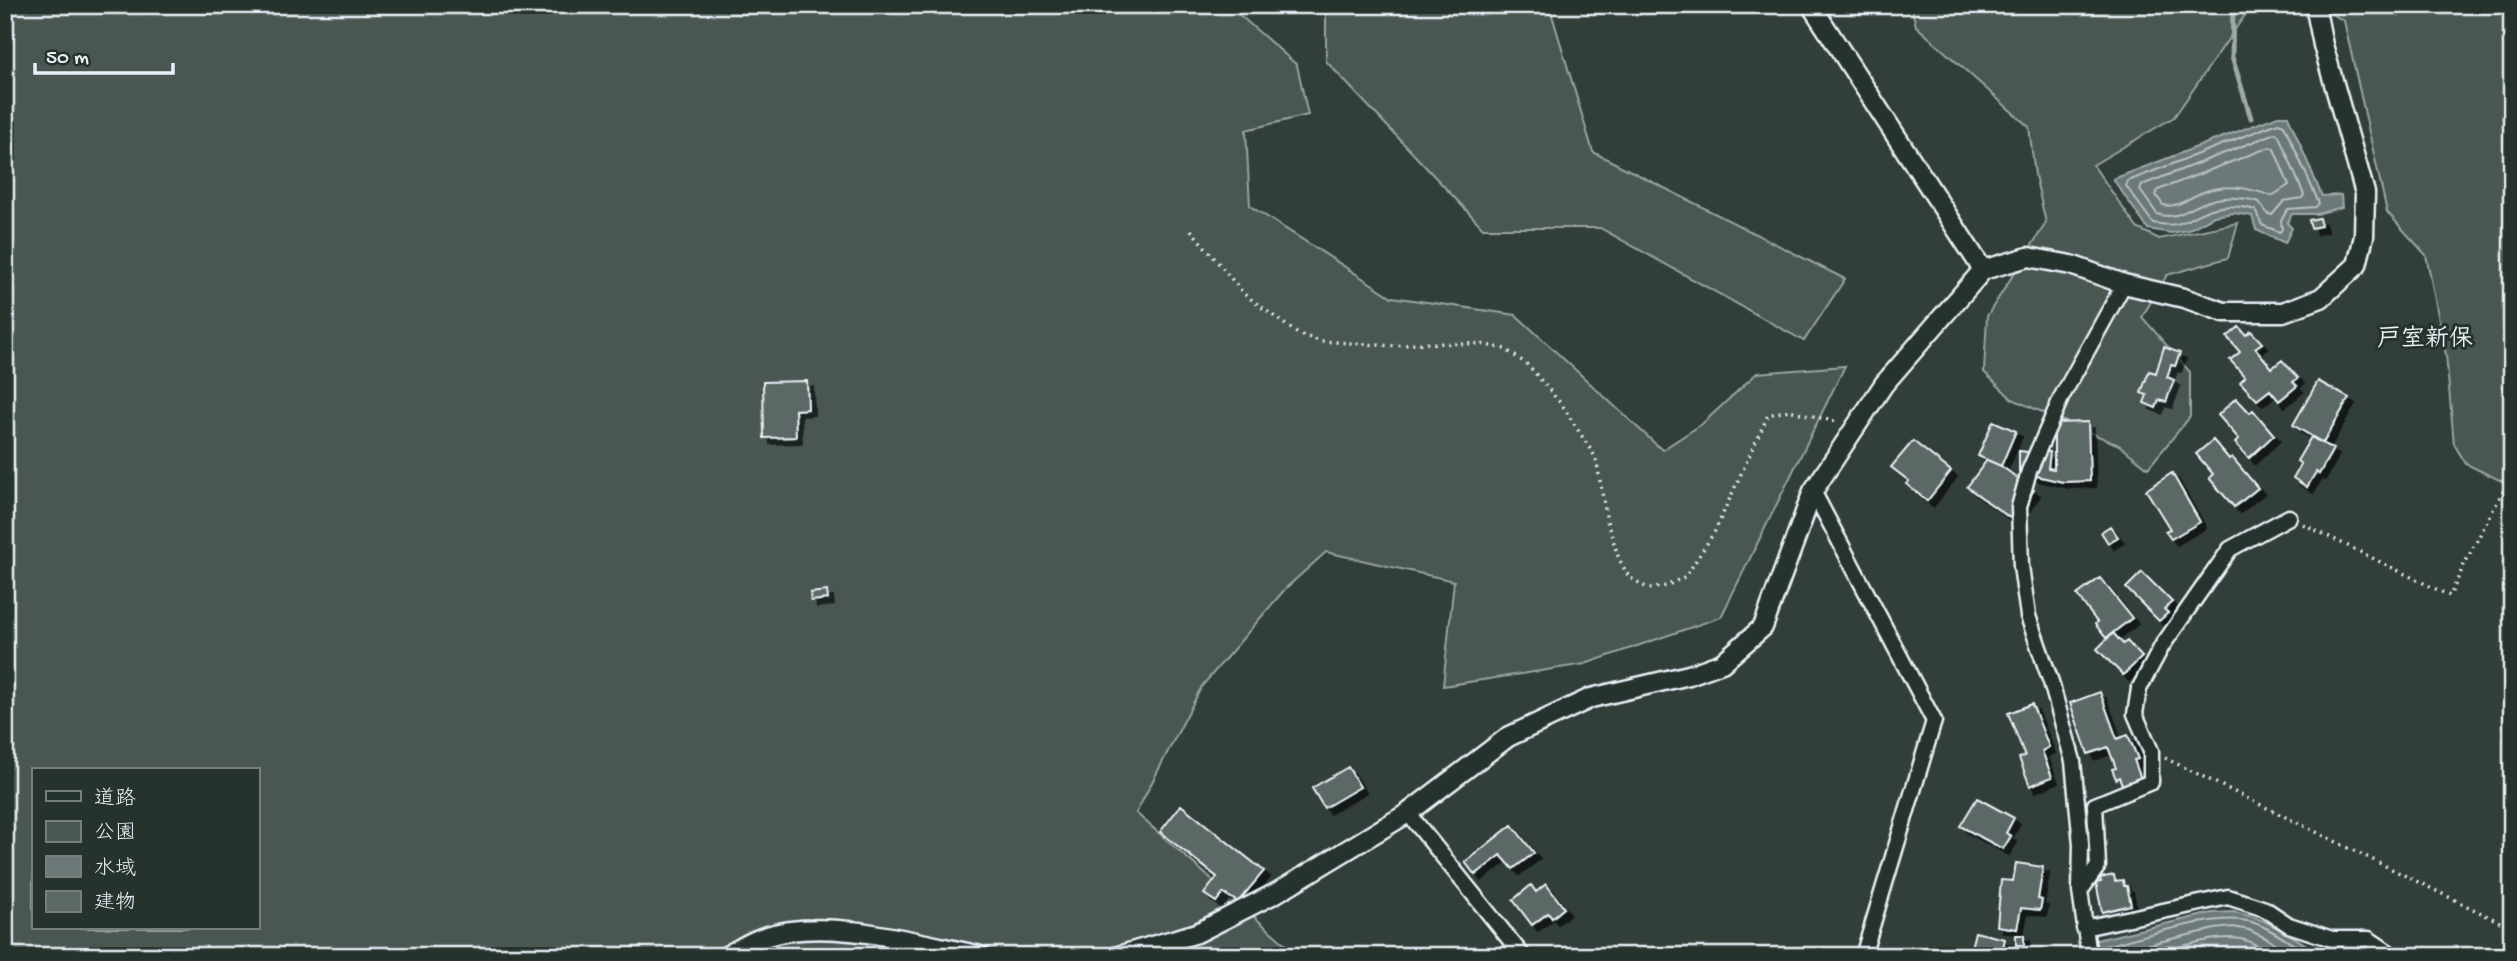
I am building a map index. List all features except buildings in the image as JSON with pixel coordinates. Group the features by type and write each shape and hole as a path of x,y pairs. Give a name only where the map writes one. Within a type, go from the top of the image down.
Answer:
{"street":[{"path":"1811,5 1983,270"},
{"path":"1118,956 1197,933 1276,893 1408,813 1508,737 1591,698 1689,675 1722,663 1763,627 1813,492 1855,427 1884,384 1983,270 2028,257 2071,265 2124,284 2184,298 2224,312 2283,312 2321,298 2357,265 2364,236 2365,193 2323,45 2315,5"},
{"path":"2089,956 2080,891 2081,844 2073,761 2051,682 2028,616 2021,566 2019,507 2029,471 2062,396 2124,284"},
{"path":"1813,492 1934,721 1863,956"},
{"path":"2080,891 2098,866 2095,805 2151,782 2151,751 2135,714 2139,689 2162,646 2230,549 2290,517"},
{"path":"1408,813 1523,956"},
{"path":"2084,928 2228,897 2265,909 2290,925 2332,939 2369,939 2394,956"},
{"path":"726,956 763,937 804,928 881,935 981,956"}],"path":[{"path":"1192,230 1244,294 1298,334 1320,341 1394,346 1425,343 1481,344 1505,349 1528,365 1562,405 1597,458 1607,521 1619,559 1629,577 1649,589 1666,586 1686,576 1715,531 1768,415 1789,410 1855,427"},
{"path":"2290,517 2450,596 2463,565 2511,476"},
{"path":"2151,751 2512,928"}],"green space":[{"path":"5,5 1228,5 1297,65 1308,115 1246,130 1250,206 1392,297 1516,315 1662,450 1702,424 1757,373 1845,366 1721,617 1585,664 1443,686 1454,581 1326,552 1286,588 1202,686 1136,813 1296,956 5,956"},
{"path":"1326,5 1549,5 1593,152 1845,279 1804,341 1600,228 1483,228 1326,61"},
{"path":"1911,5 2252,5 2174,117 2093,165 2137,228 2159,239 2238,223 2228,258 2167,275 2142,317 2190,372 2190,417 2148,468 2119,445 2012,399 1984,372 1987,316 2046,223 2035,175 2029,127 1916,26"},
{"path":"2316,5 2512,5 2512,486 2466,464 2454,444 2446,355 2426,255 2387,212 2344,21"}],"water":[{"path":"2278,116 2288,116 2322,196 2341,195 2342,207 2317,214 2292,214 2287,223 2292,228 2285,243 2256,230 2252,216 2234,213 2214,216 2188,230 2171,233 2148,229 2113,179"},
{"path":"2234,912 2265,921 2292,936 2311,948 2308,956 2098,956 2092,941 2212,913"}],"waterway":[{"path":"2233,5 2232,57 2251,118"}],"district":[{"name":"戸室新保","path":"2425,340"}]}
